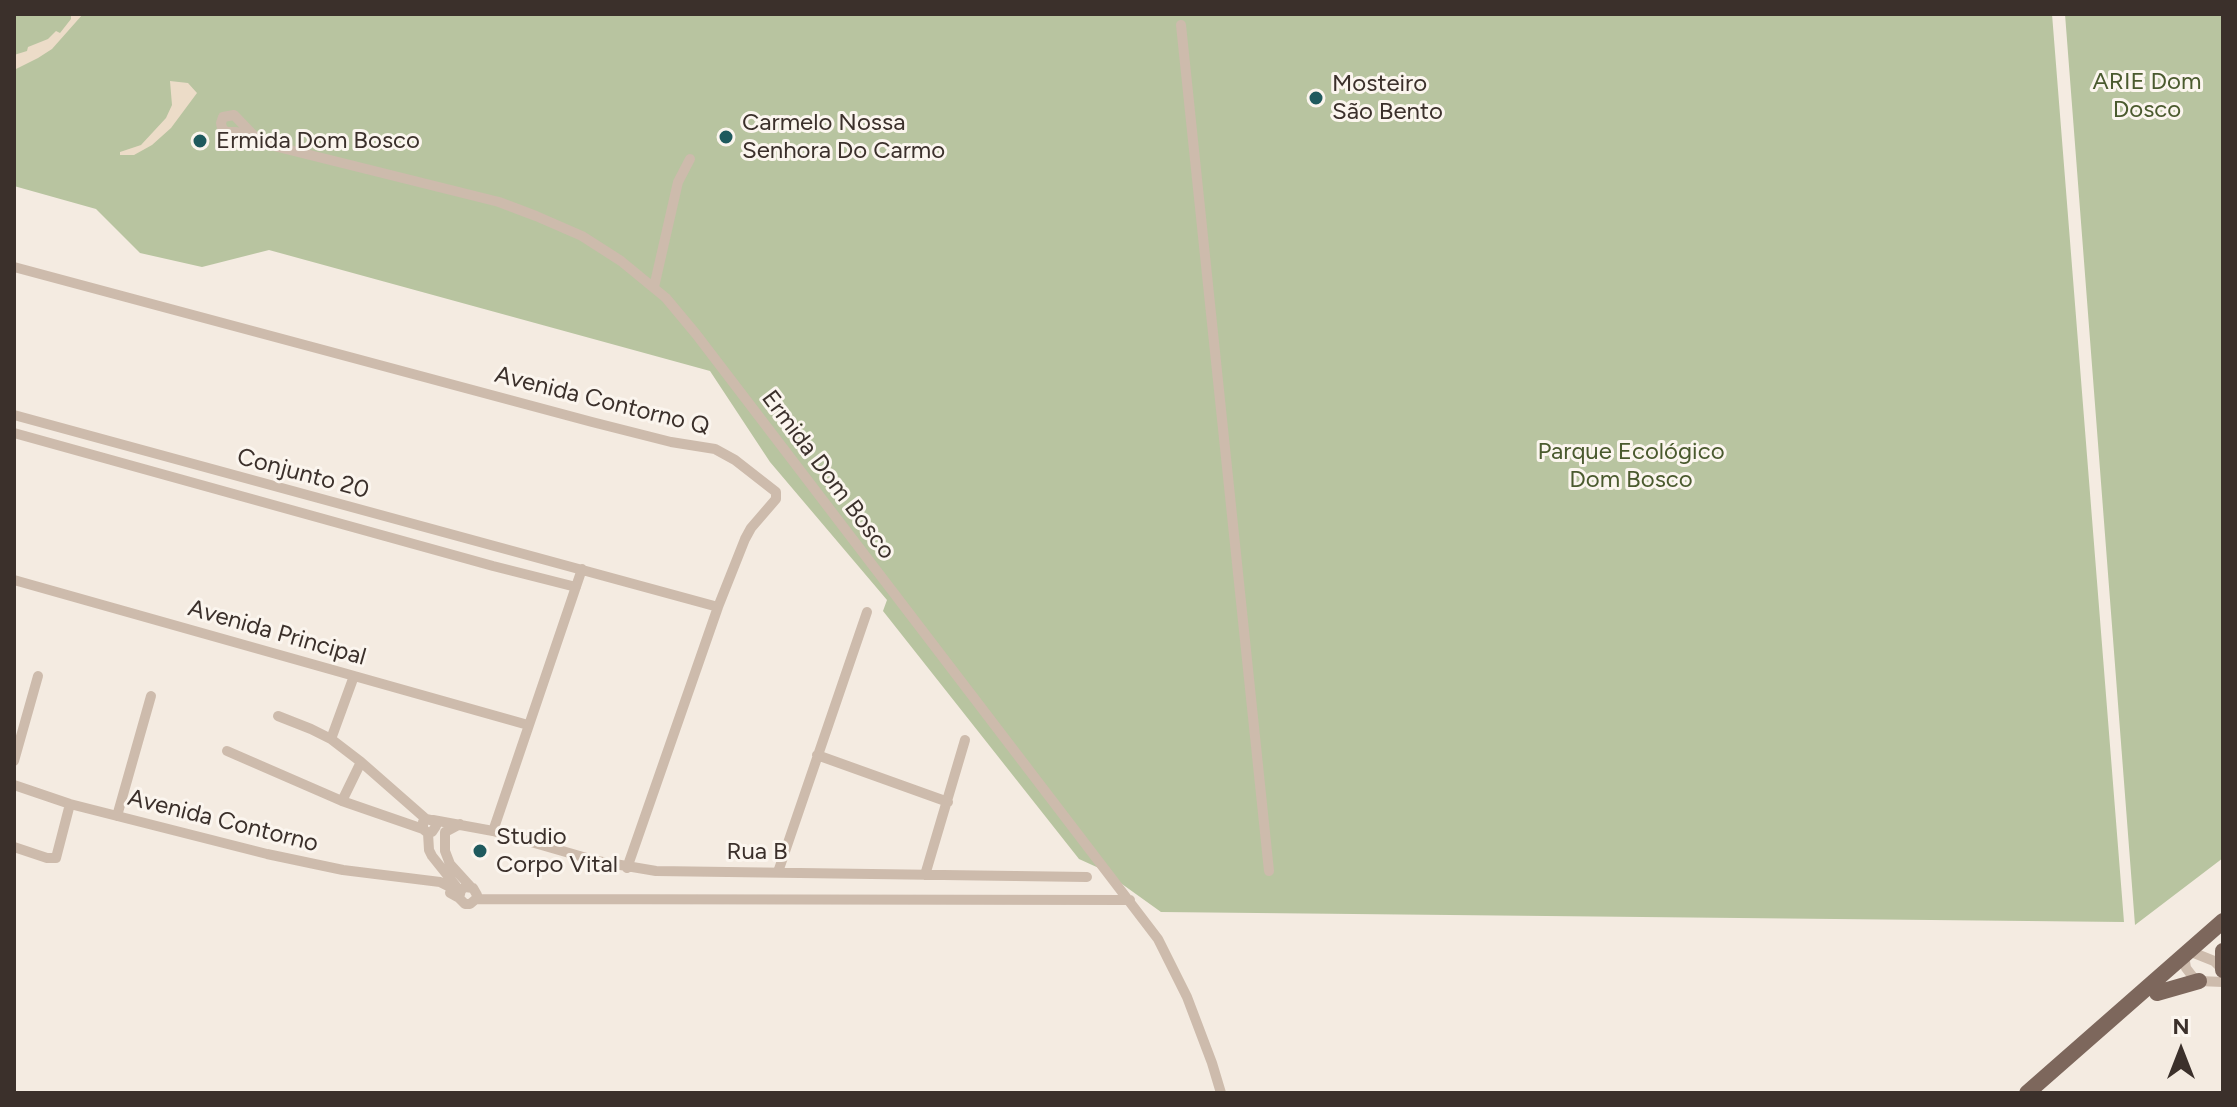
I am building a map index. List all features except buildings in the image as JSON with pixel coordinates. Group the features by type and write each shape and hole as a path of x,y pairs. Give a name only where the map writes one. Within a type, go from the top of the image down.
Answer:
{"main road":[{"path":"2041,1093 2157,993 2223,921"},
{"path":"2027,1093 2190,957 2223,934"},
{"path":"2223,951 2223,970"},
{"path":"2157,993 2199,981"}],"street":[{"path":"1181,25 1269,871"},
{"name":"Ermida Dom Bosco","path":"238,127 259,141 499,202 582,236 654,287 696,334 1158,939 1174,967 1202,1035 1221,1093"},
{"path":"654,287 678,182 690,159"},
{"name":"Avenida Contorno Q","path":"14,267 592,422 725,453 776,492 777,496 745,539 718,607 627,868"},
{"name":"Conjunto 20","path":"14,415 718,607"},
{"name":"Conjunto 20","path":"14,433 576,587"},
{"path":"161,472 182,474 184,466 180,461"},
{"path":"198,483 194,476 196,471 219,472"},
{"path":"493,831 582,569"},
{"name":"Avenida Principal","path":"14,580 528,725"},
{"path":"778,872 867,612"},
{"path":"14,761 38,676"},
{"path":"331,739 354,676"},
{"path":"117,816 151,696"},
{"path":"278,716 331,739 361,762 429,827 445,836"},
{"path":"925,875 965,740"},
{"path":"227,751 342,801 406,825 429,827 445,836"},
{"path":"817,755 948,802"},
{"path":"342,801 361,762"},
{"name":"Avenida Contorno","path":"14,785 70,804 306,863 426,881 462,892"},
{"path":"14,847 56,858 70,804"},
{"path":"445,836 460,824"},
{"name":"Rua B","path":"429,827 460,824 627,868 677,872 1087,877"},
{"path":"429,827 432,856 462,892"},
{"path":"445,836 445,851 465,904 476,899 1130,900"},
{"path":"2223,970 2214,961 2190,957 2191,976 2199,981 2223,982"}],"green space":[{"name":"Parque Ecológico Dom Bosco","path":"14,14 2052,14 2124,922 1161,912 1101,869 1079,859 883,611 887,600 770,462 710,371 269,250 202,267 140,253 96,209 14,186"},
{"name":"ARIE Dom Dosco","path":"2065,14 2223,14 2223,858 2135,925"}],"shaded area":[{"path":"71,14 83,14 52,49 14,70 14,55 48,39 56,31 60,33 71,19"},
{"path":"170,81 188,83 197,93 171,128 152,145 134,155 120,155 120,152 141,145 166,118 172,105"}],"place":[{"name":"Mosteiro São Bento","path":"1316,98"},
{"name":"Carmelo Nossa Senhora Do Carmo","path":"726,137"},
{"name":"Ermida Dom Bosco","path":"200,141"},
{"name":"Studio Corpo Vital","path":"480,851"}]}
